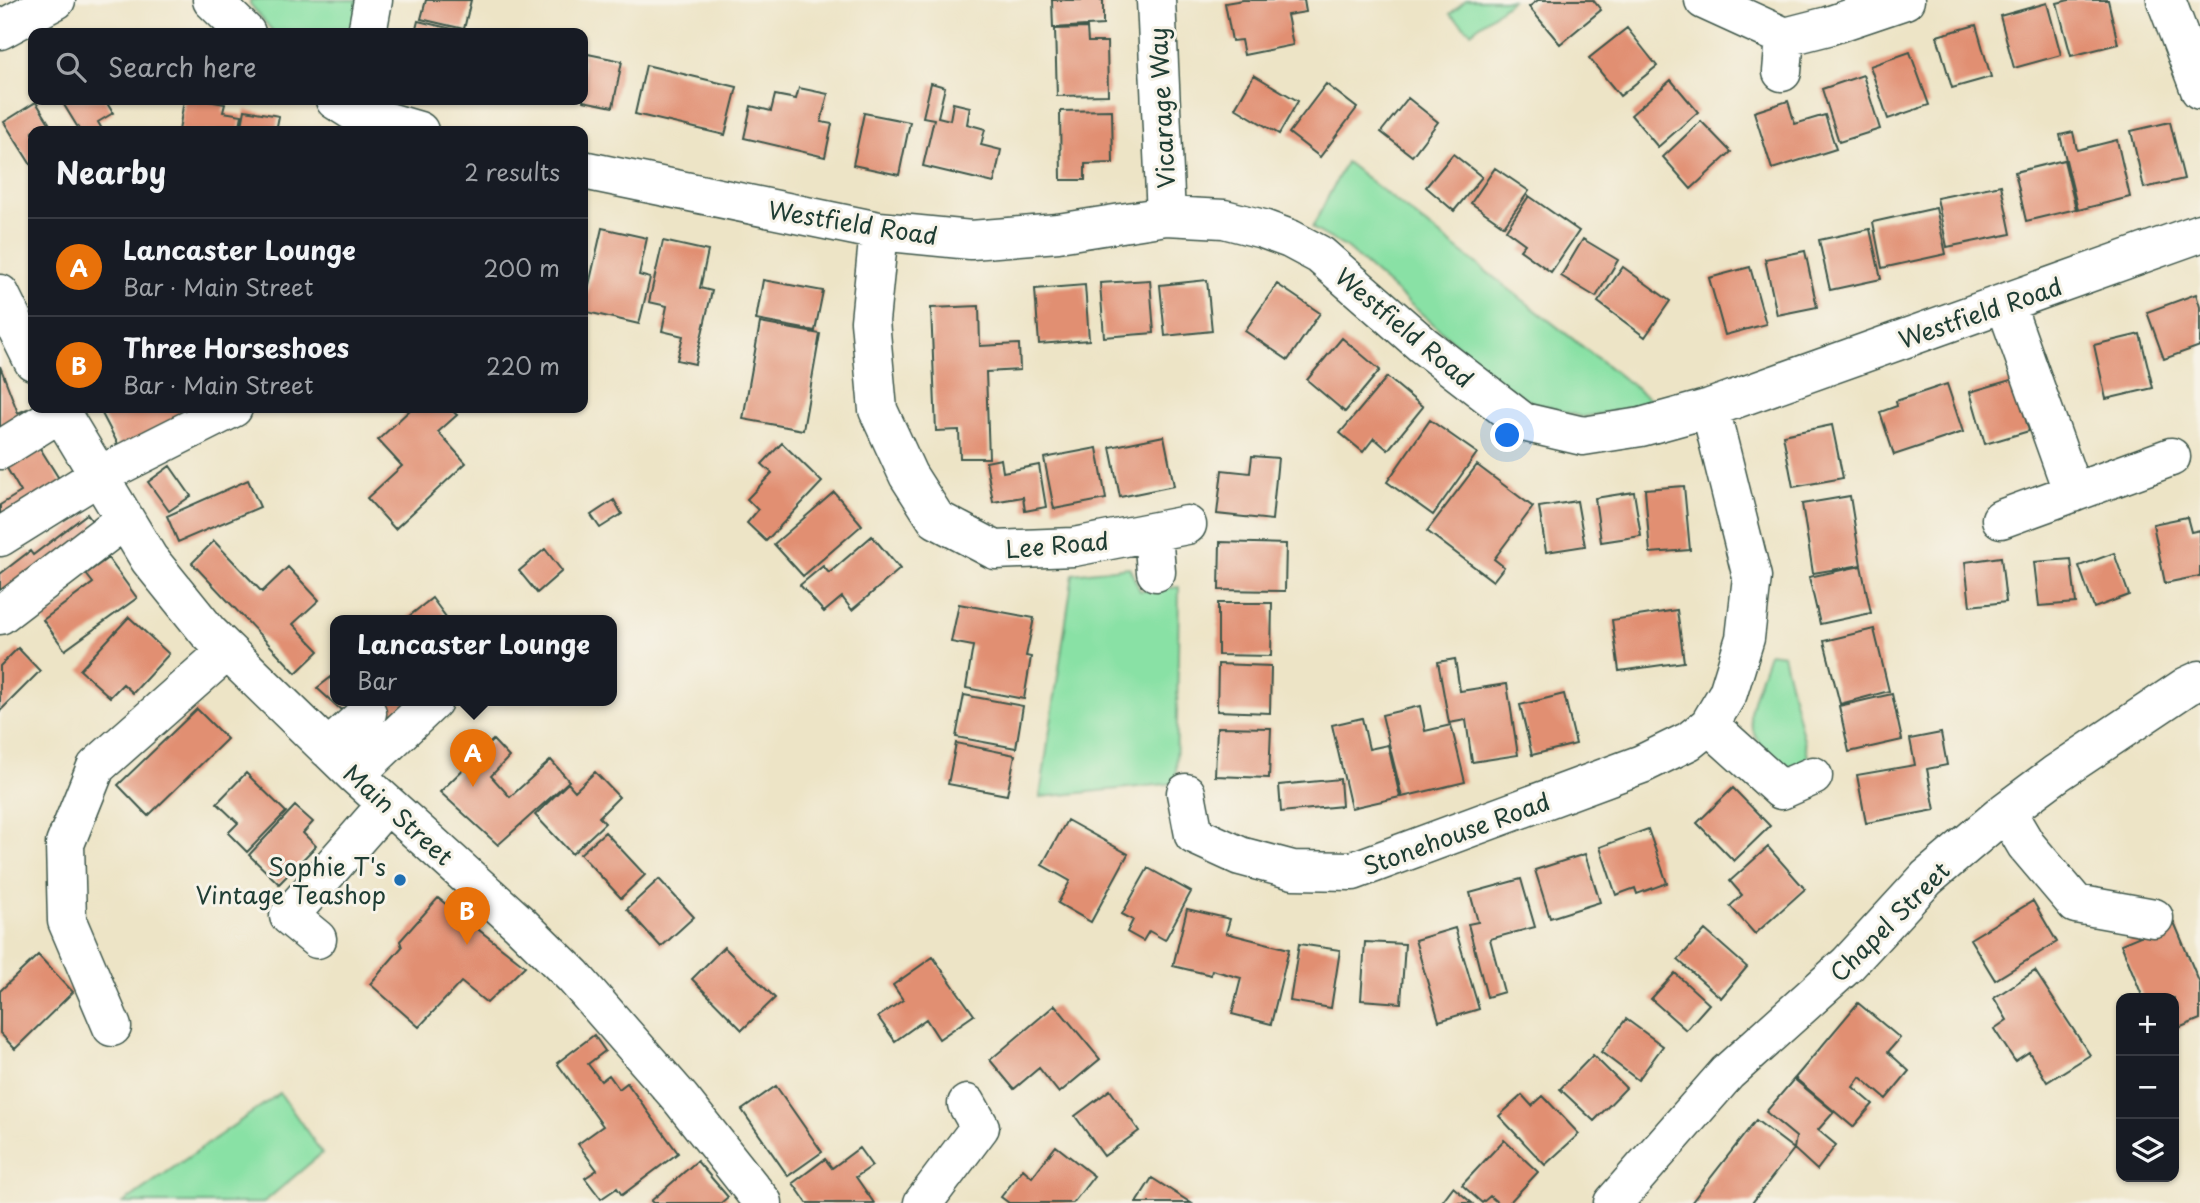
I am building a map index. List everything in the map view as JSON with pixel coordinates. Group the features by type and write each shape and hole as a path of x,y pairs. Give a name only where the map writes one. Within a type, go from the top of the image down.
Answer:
{"street":[{"path":"0,30 56,0"},
{"path":"212,0 241,28"},
{"path":"368,28 373,0"},
{"name":"Vicarage Way","path":"1156,0 1166,216"},
{"path":"1704,0 1784,54 1828,26 1905,0"},
{"path":"2166,0 2200,90"},
{"path":"351,105 406,126"},
{"name":"Westfield Road","path":"588,171 879,231 971,240 1058,233 1166,216 1224,219 1263,229 1290,239 1320,255 1423,345 1523,422 1583,436 1641,427 1710,408 2200,233"},
{"name":"Lee Road","path":"879,231 870,321 878,410 908,475 936,519 995,550 1074,547 1170,529 1156,572"},
{"path":"0,294 28,351"},
{"path":"2005,303 2073,493"},
{"name":"Stonehouse Road","path":"1186,793 1194,835 1240,856 1293,870 1353,871 1642,764 1689,741 1709,725 1728,693 1745,638 1752,576 1710,408"},
{"path":"0,428 42,413"},
{"path":"0,450 48,413"},
{"name":"Main Street","path":"56,413 149,559 208,632 355,775 520,924 573,976 680,1098 763,1203"},
{"path":"0,537 98,476 223,413"},
{"path":"2001,519 2171,457"},
{"path":"0,615 124,520"},
{"path":"112,1027 67,921 65,844 96,767 227,651"},
{"name":"Chapel Street","path":"1613,1203 1727,1073 1849,964 1927,878 2006,811 2067,766 2200,680"},
{"path":"355,775 428,706"},
{"path":"328,749 367,713"},
{"path":"1709,725 1781,790 1813,776"},
{"path":"317,939 289,916 387,804"},
{"path":"2006,811 2026,845 2076,904 2154,918"},
{"path":"923,1203 980,1127 967,1104"}],"green space":[{"path":"250,0 361,0 354,28 270,28 250,4"},
{"path":"1466,0 1512,0 1471,32 1450,14"},
{"path":"1346,162 1656,404 1582,417 1532,402 1500,382 1345,247 1312,228"},
{"path":"1129,567 1140,591 1179,587 1176,783 1040,797 1073,574"},
{"path":"1769,653 1783,655 1811,769 1783,772 1766,754 1751,724 1750,711"},
{"path":"280,1093 322,1153 263,1203 123,1203"}],"building":[{"path":"426,0 471,0 464,28 421,19"},
{"path":"1052,0 1103,0 1103,25 1053,28"},
{"path":"1243,0 1304,0 1306,12 1287,15 1293,45 1244,55 1241,40 1232,41 1225,3"},
{"path":"1538,0 1593,0 1601,10 1560,44 1529,7"},
{"path":"2069,0 2108,0 2118,44 2071,56 2057,3"},
{"path":"2047,3 2061,55 2014,68 2000,16"},
{"path":"418,21 448,28 416,28"},
{"path":"1976,25 1991,77 1952,88 1937,36"},
{"path":"1087,28 1088,42 1107,42 1108,95 1057,96 1055,29"},
{"path":"1627,28 1657,66 1620,96 1589,58"},
{"path":"1910,52 1929,105 1888,119 1870,66"},
{"path":"588,54 622,61 613,107 588,102"},
{"path":"646,65 737,87 725,135 635,114"},
{"path":"1254,75 1298,101 1279,134 1235,108"},
{"path":"1863,75 1880,129 1839,142 1822,89"},
{"path":"1671,80 1698,112 1658,147 1631,115"},
{"path":"931,83 945,87 938,117 950,120 953,103 970,107 967,124 985,129 981,145 1001,150 994,183 923,166 934,119 923,117"},
{"path":"1326,84 1357,108 1320,157 1289,133"},
{"path":"799,88 828,94 821,122 832,124 825,157 744,138 751,106 771,111 775,95 796,99"},
{"path":"1408,98 1438,122 1412,156 1381,132"},
{"path":"1788,101 1795,124 1825,115 1836,149 1772,169 1754,112"},
{"path":"31,105 38,105 51,126 28,126 28,160 4,122"},
{"path":"64,105 108,105 113,113 98,122 100,126 77,126"},
{"path":"183,105 225,105 223,112 242,115 240,126 180,126"},
{"path":"245,110 279,116 277,126 242,126"},
{"path":"1112,110 1113,163 1085,164 1085,180 1061,180 1060,111"},
{"path":"864,113 910,122 899,175 853,165"},
{"path":"1701,121 1731,152 1691,189 1663,157"},
{"path":"2170,122 2184,179 2144,188 2131,131"},
{"path":"2073,132 2077,150 2117,140 2130,197 2078,210 2060,135"},
{"path":"1453,154 1482,177 1454,211 1426,187"},
{"path":"2064,160 2076,209 2026,221 2015,172"},
{"path":"1495,168 1529,191 1504,226 1471,203"},
{"path":"2001,185 2011,234 1947,247 1937,198"},
{"path":"1529,196 1579,231 1551,272 1520,250 1525,244 1506,230"},
{"path":"1936,208 1946,254 1882,268 1873,222"},
{"path":"602,228 647,238 639,275 650,278 639,324 588,312 588,289"},
{"path":"1870,229 1881,279 1830,290 1819,240"},
{"path":"1583,239 1618,260 1596,297 1561,276"},
{"path":"663,241 708,251 700,288 712,291 695,364 677,360 683,336 662,331 667,306 649,302"},
{"path":"1805,251 1817,307 1777,315 1765,259"},
{"path":"1623,267 1670,301 1645,337 1598,302"},
{"path":"1750,267 1766,324 1725,335 1709,278"},
{"path":"763,280 823,291 815,331 756,320"},
{"path":"1150,280 1154,333 1104,337 1100,283"},
{"path":"1207,280 1212,331 1165,336 1160,285"},
{"path":"1277,284 1320,313 1288,360 1245,331"},
{"path":"1085,285 1089,340 1039,344 1035,289"},
{"path":"2196,294 2200,307 2200,346 2164,359 2147,312"},
{"path":"979,306 980,346 1019,344 1020,370 986,372 989,458 960,458 959,430 936,431 931,308"},
{"path":"760,323 820,334 803,430 743,419"},
{"path":"2140,334 2153,388 2106,399 2094,345"},
{"path":"1342,338 1380,370 1345,412 1307,380"},
{"path":"0,366 18,413 27,409 33,425 0,438"},
{"path":"1387,377 1423,407 1388,450 1374,438 1363,452 1340,433"},
{"path":"2014,379 2029,431 1985,444 1970,392"},
{"path":"1947,384 1963,432 1894,455 1880,412 1897,406 1896,401"},
{"path":"102,413 184,413 186,416 121,450"},
{"path":"407,413 455,413 457,415 438,432 466,463 395,529 367,498 402,466 378,440"},
{"path":"1430,420 1477,453 1433,515 1387,482"},
{"path":"1832,425 1843,478 1793,487 1783,435"},
{"path":"1164,436 1174,486 1120,497 1110,447"},
{"path":"782,443 822,482 766,541 747,523 758,510 747,499 772,473 762,464"},
{"path":"38,445 68,493 0,534 0,505 21,492 5,465"},
{"path":"1097,448 1106,499 1054,509 1044,458"},
{"path":"1252,456 1278,458 1272,520 1217,514 1222,470 1250,473"},
{"path":"1001,459 1003,472 1039,465 1046,507 1025,511 1023,497 993,502 986,462"},
{"path":"1477,465 1533,507 1494,559 1504,567 1493,581 1427,531"},
{"path":"170,466 191,496 169,511 148,482"},
{"path":"248,480 260,507 178,542 167,516"},
{"path":"1684,486 1690,550 1650,553 1645,489"},
{"path":"834,492 862,525 803,576 774,544"},
{"path":"1634,492 1641,536 1601,542 1595,498"},
{"path":"1850,496 1861,565 1813,573 1802,504"},
{"path":"614,500 622,514 600,528 591,515"},
{"path":"1577,501 1585,546 1546,552 1539,507"},
{"path":"87,514 103,536 0,614 0,574 30,551 33,555"},
{"path":"2187,517 2191,532 2200,530 2200,576 2165,583 2153,524"},
{"path":"872,536 900,569 852,610 842,597 824,612 800,585 823,566 829,573"},
{"path":"214,541 262,592 288,567 319,600 293,624 319,651 296,673 192,563"},
{"path":"1220,542 1286,544 1285,591 1219,590"},
{"path":"545,549 562,571 537,593 519,571"},
{"path":"2114,553 2129,595 2094,608 2079,566"},
{"path":"2001,557 2006,602 1970,606 1965,562"},
{"path":"108,558 137,598 65,650 43,620 93,583 86,574"},
{"path":"2071,559 2076,603 2039,606 2034,562"},
{"path":"1861,566 1871,613 1820,624 1809,577"},
{"path":"432,598 445,615 411,615"},
{"path":"1218,603 1272,603 1271,656 1218,655"},
{"path":"959,604 1034,618 1026,656 1031,657 1024,699 966,688 973,646 951,642"},
{"path":"1677,610 1684,662 1619,671 1612,620"},
{"path":"129,617 169,654 133,693 123,684 110,697 80,670"},
{"path":"1874,629 1889,691 1840,704 1824,641"},
{"path":"18,648 40,671 0,711 0,666"},
{"path":"1455,659 1460,691 1507,684 1518,755 1472,762 1466,720 1449,723 1438,662"},
{"path":"1218,664 1271,666 1270,713 1217,711"},
{"path":"330,678 330,700 317,688"},
{"path":"1564,694 1576,744 1532,755 1520,705"},
{"path":"1892,694 1902,740 1849,752 1839,706"},
{"path":"964,695 1023,706 1016,748 956,737"},
{"path":"362,706 402,706 377,725"},
{"path":"1420,706 1425,731 1451,725 1465,782 1402,797 1382,715"},
{"path":"197,709 227,739 148,816 118,785"},
{"path":"1362,718 1369,749 1388,745 1400,797 1351,808 1332,725"},
{"path":"1217,727 1271,728 1269,778 1215,776"},
{"path":"1941,733 1947,765 1927,769 1935,810 1866,823 1857,775 1915,765 1910,739"},
{"path":"493,740 509,757 491,776 510,797 551,760 569,781 498,845 440,792"},
{"path":"956,743 1015,755 1007,795 948,784"},
{"path":"595,772 619,797 599,817 605,823 572,854 535,815 568,783 575,791"},
{"path":"246,773 286,812 247,852 228,833 238,823 217,803"},
{"path":"1340,779 1342,806 1281,812 1279,785"},
{"path":"1733,788 1770,826 1734,861 1697,823"},
{"path":"295,806 313,822 303,833 316,846 279,884 249,855"},
{"path":"1067,820 1128,854 1091,922 1058,903 1070,881 1042,865"},
{"path":"1648,829 1667,883 1637,894 1635,888 1616,895 1600,847"},
{"path":"605,832 645,875 621,898 580,854"},
{"path":"1768,847 1805,889 1755,934 1730,906 1742,895 1730,881"},
{"path":"1585,854 1600,902 1550,918 1535,870"},
{"path":"1148,868 1191,892 1165,940 1149,931 1143,941 1127,932 1133,920 1122,914"},
{"path":"659,879 694,917 661,947 627,909"},
{"path":"1521,879 1535,927 1490,939 1504,992 1487,997 1468,924 1478,922 1470,893"},
{"path":"438,898 525,966 487,1003 461,982 419,1027 370,984 402,947 400,941"},
{"path":"2033,901 2057,942 1995,980 1970,939"},
{"path":"1187,909 1230,919 1226,933 1289,949 1271,1024 1232,1014 1241,978 1212,970 1211,975 1173,966"},
{"path":"2174,922 2200,984 2200,1019 2179,1028 2179,993 2141,993 2121,944"},
{"path":"1455,928 1479,1009 1439,1021 1415,940"},
{"path":"1705,930 1747,967 1721,998 1678,960"},
{"path":"1365,942 1405,944 1401,1003 1361,1000"},
{"path":"1299,944 1340,950 1331,1008 1290,1001"},
{"path":"724,947 775,998 742,1030 692,979"},
{"path":"38,955 73,992 15,1049 0,1033 0,991"},
{"path":"933,957 974,1015 939,1039 926,1019 895,1041 878,1017 903,1000 893,985"},
{"path":"2035,971 2090,1055 2047,1082 2029,1052 2015,1061 1994,1029 2007,1020 1994,998"},
{"path":"1675,973 1709,1004 1686,1030 1651,999"},
{"path":"1858,1003 1900,1038 1888,1052 1909,1071 1886,1099 1860,1077 1853,1087 1873,1104 1853,1127 1795,1078"},
{"path":"1055,1005 1100,1059 1059,1093 1039,1068 1014,1089 990,1060"},
{"path":"1626,1019 1663,1046 1638,1080 1601,1052"},
{"path":"594,1035 605,1051 588,1064 601,1081 609,1075 619,1089 627,1083 678,1153 622,1195 617,1188 601,1199 585,1178 597,1170 578,1144 603,1126 557,1063"},
{"path":"1593,1055 1626,1088 1594,1121 1560,1089"},
{"path":"1794,1079 1834,1112 1818,1130 1836,1145 1817,1170 1794,1149 1796,1137 1766,1112"},
{"path":"776,1086 822,1152 788,1176 742,1110"},
{"path":"1110,1090 1139,1131 1104,1156 1075,1116"},
{"path":"1522,1095 1532,1106 1543,1096 1579,1134 1545,1165 1499,1116"},
{"path":"1756,1120 1794,1149 1752,1203 1691,1203"},
{"path":"1504,1140 1538,1172 1509,1203 1498,1203 1490,1196 1482,1203 1462,1185"},
{"path":"1056,1146 1094,1176 1073,1203 1009,1203 1001,1197 1023,1169 1032,1177"},
{"path":"859,1148 872,1166 856,1177 874,1203 807,1203 793,1183 825,1159 832,1168"},
{"path":"697,1161 728,1197 721,1203 651,1201"},
{"path":"1152,1178 1191,1203 1136,1203"},
{"path":"1453,1187 1472,1203 1441,1203"}],"place":[{"name":"Lancaster Lounge","path":"473,787"},
{"name":"Sophie T's Vintage Teashop","path":"400,880"},
{"name":"Three Horseshoes","path":"467,945"}]}
